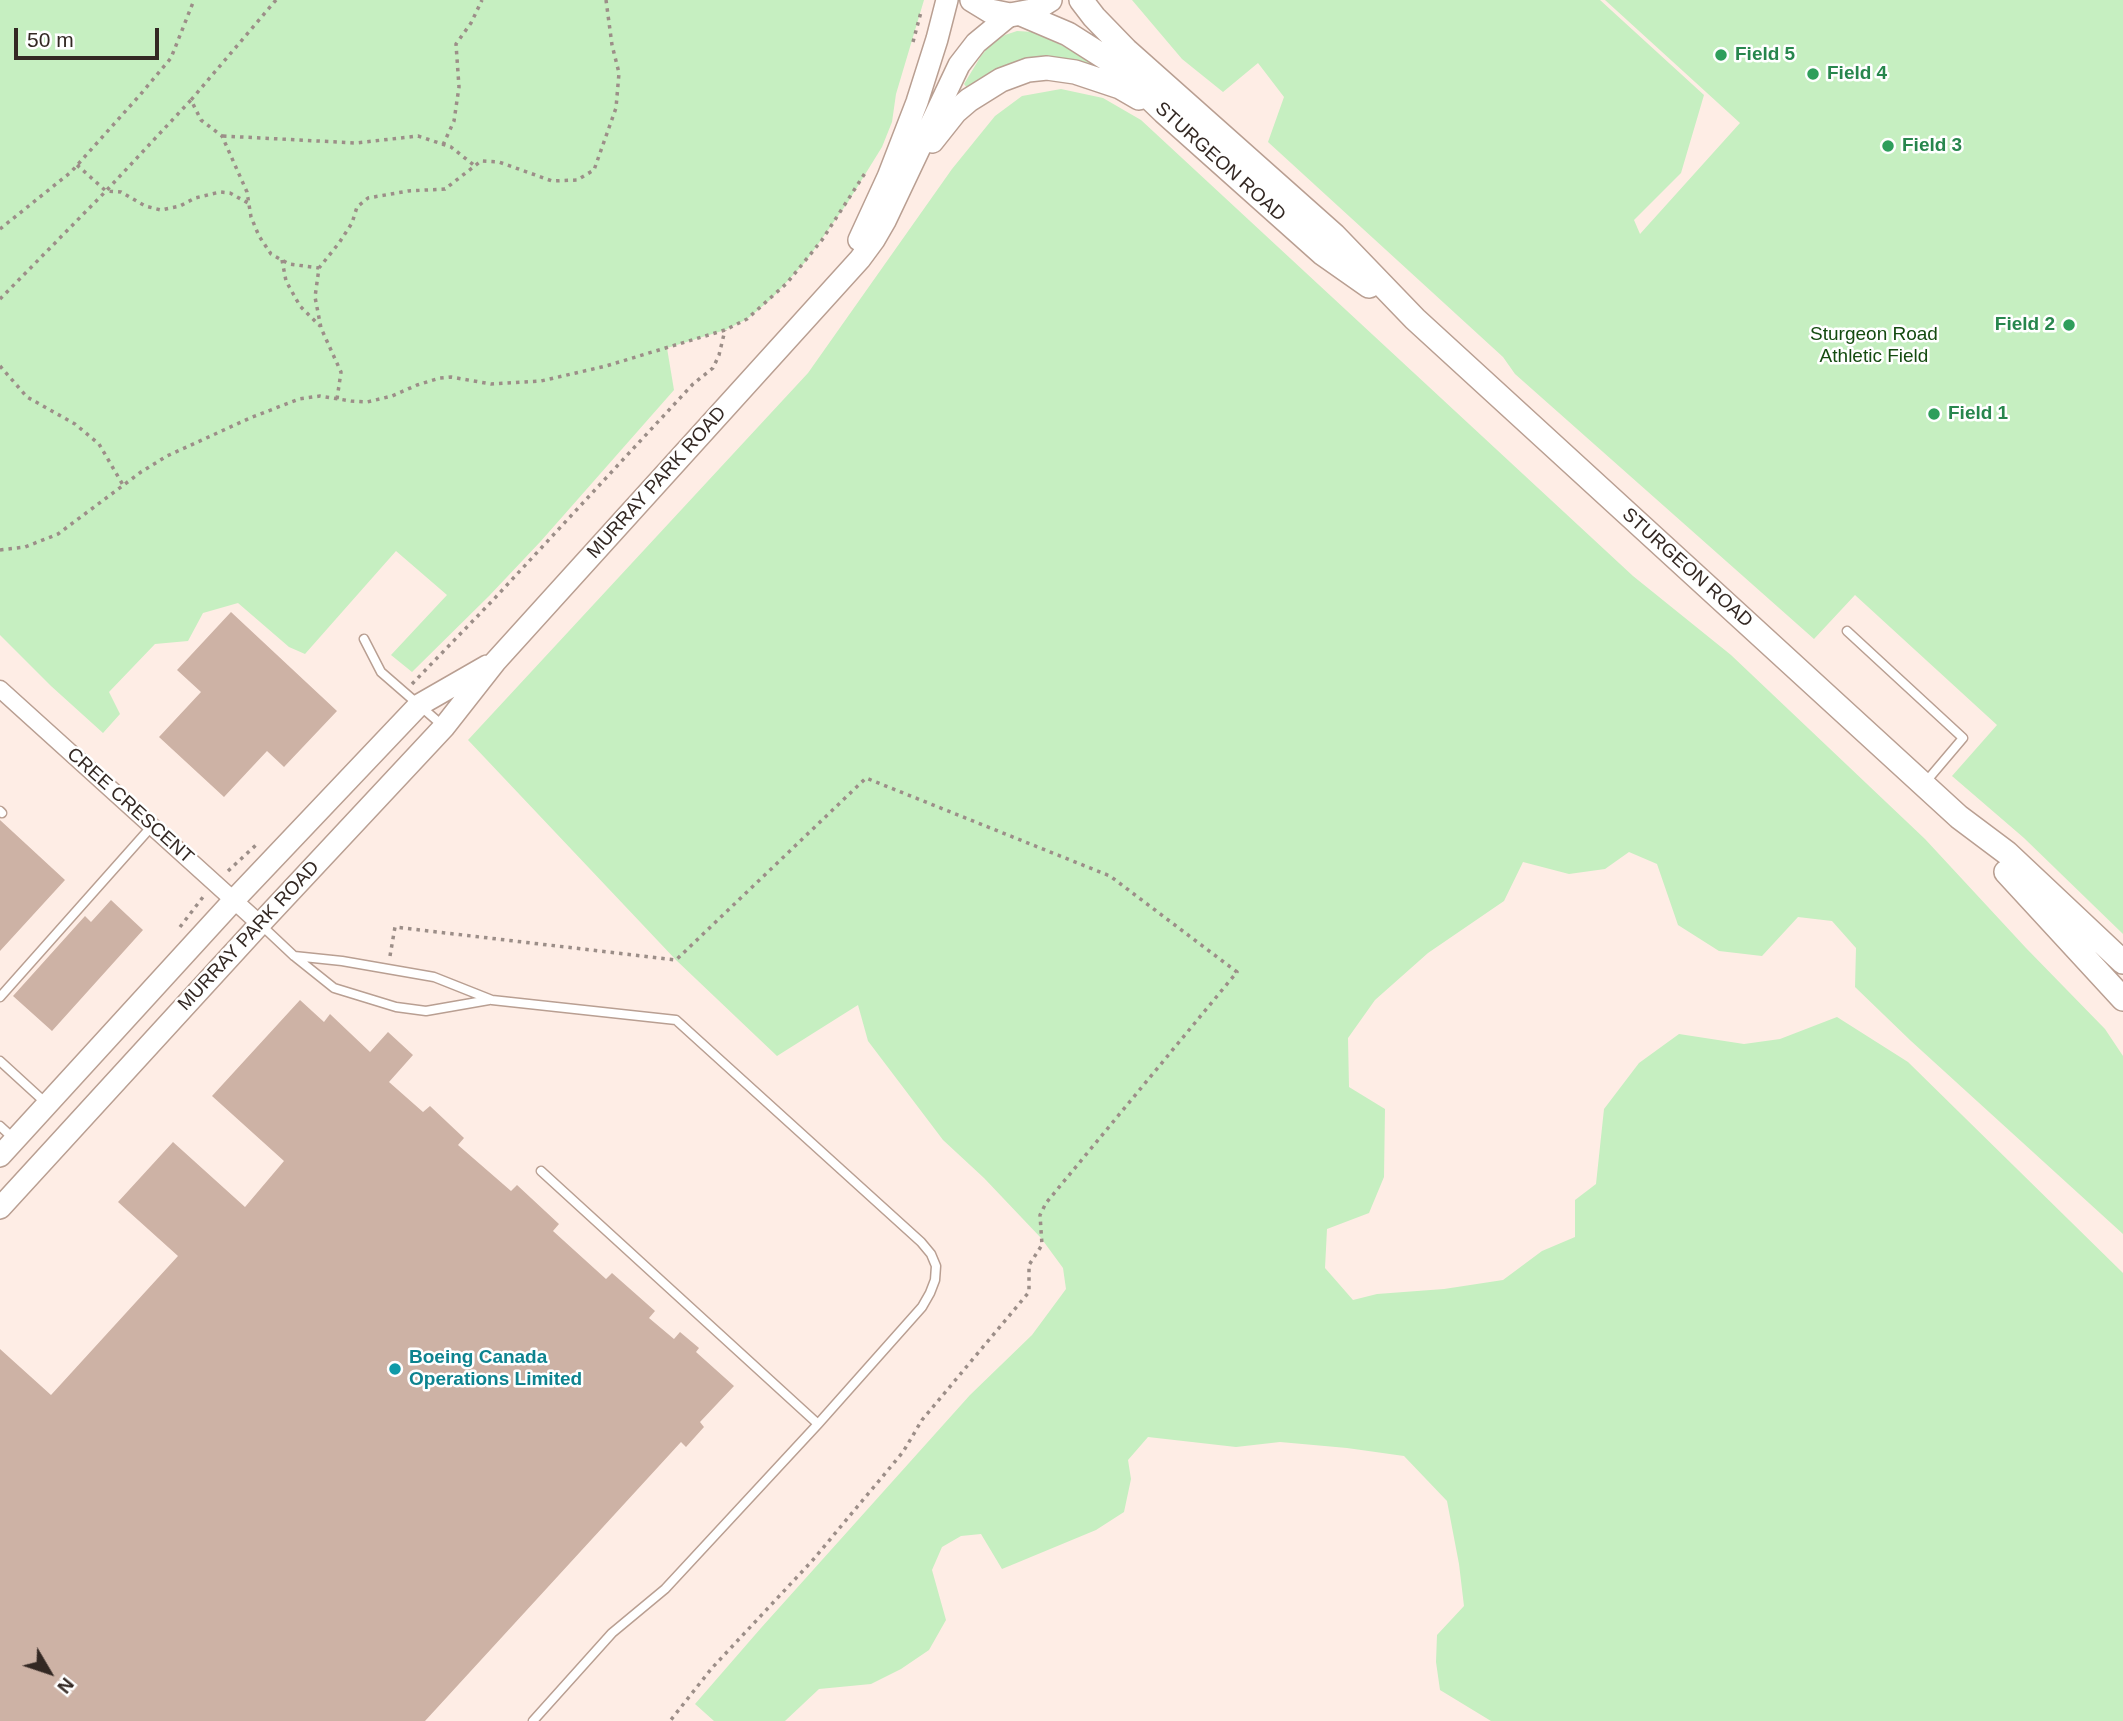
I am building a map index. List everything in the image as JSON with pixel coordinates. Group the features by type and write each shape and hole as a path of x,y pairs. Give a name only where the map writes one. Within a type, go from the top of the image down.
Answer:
{"main road":[{"name":"STURGEON ROAD","path":"972,0 990,11 1015,15 1068,34 1112,62 1322,253 1415,319"},
{"path":"1015,15 1032,11 1050,0"},
{"name":"STURGEON ROAD","path":"1081,0 1126,50 1334,235 1415,319 1959,817 2007,853 2123,962"},
{"path":"932,141 955,112 969,100 1001,80 1028,70 1047,68 1075,72 1120,87 1164,112"},
{"name":"STURGEON ROAD","path":"1959,817 1999,865 2123,999"}],"street":[{"name":"MURRAY PARK ROAD","path":"820,304 857,246 888,177 920,92 947,0"},
{"name":"MURRAY PARK ROAD","path":"0,1208 444,727 495,662 820,304 874,240 959,65 976,43 1015,15"},
{"path":"907,173 932,141"},
{"name":"MURRAY PARK ROAD","path":"0,1156 8,1133 47,1105 234,900 419,705 495,662"},
{"name":"CREE CRESCENT","path":"0,689 260,924"}],"lane":[{"path":"1847,631 1963,738 1924,784"},
{"path":"364,639 382,672 444,727"},
{"path":"0,997 152,826"},
{"path":"260,924 334,988 396,1007 426,1011 492,1000"},
{"path":"294,956 342,961 434,977 492,1000 676,1020 914,1235 931,1254 936,1266 935,1280 922,1307 665,1589 612,1633 533,1721"},
{"path":"0,1061 47,1105"},
{"path":"541,1171 818,1424"}],"path":[{"path":"0,229 77,165 171,58 194,0"},
{"path":"0,299 191,100 276,0"},
{"path":"443,145 454,121 458,87 456,44 471,23 482,0"},
{"path":"337,399 341,372 321,328 316,297 319,268 352,223 358,207 368,198 408,191 445,189 481,161 499,162 552,181 577,180 594,170 616,108 619,73 606,0"},
{"path":"910,52 922,10"},
{"path":"191,100 201,120 222,136 247,192 251,217 271,254 289,264 319,268"},
{"path":"222,136 356,143 418,136 451,148 475,166"},
{"path":"77,165 106,191 121,192 145,206 161,210 220,192 230,193 249,204"},
{"path":"0,550 25,547 58,534 167,456 250,418 311,396 367,402 440,378 451,377 506,385 541,381 606,366 725,330 747,319 787,283 822,240 868,169"},
{"path":"282,260 286,281 300,306 321,328"},
{"path":"0,366 27,397 75,424 99,444 123,485"},
{"path":"390,956 395,927 676,960 866,778 1110,876 1237,972 1046,1203 1040,1215 1042,1245 1029,1265 1029,1292 922,1420 903,1452 811,1561 712,1668 670,1721"}],"green space":[{"path":"0,0 924,0 896,94 892,122 882,147 848,202 806,261 771,299 747,319 725,330 667,348 674,390 541,541 412,672 391,655 447,595 396,551 305,654 289,647 238,603 203,613 188,641 155,644 109,692 120,714 103,733 0,635"},
{"name":"Sturgeon Road Athletic Field","path":"1132,0 1600,0 1704,95 1681,173 1634,220 1640,234 1740,123 1605,0 2123,0 2123,934 2024,838 1952,776 1997,725 1855,595 1814,639 1515,374 1503,357 1268,142 1284,97 1258,63 1223,92 1182,59"},
{"path":"1017,31 1034,32 1092,60 1090,64 1063,58 1029,60 967,88 964,84 992,43"},
{"path":"1061,89 1103,98 1141,120 1633,576 1731,655 1925,839 2105,1029 2123,1056 2123,1234 1855,987 1856,948 1832,921 1798,917 1762,956 1719,951 1678,925 1657,864 1629,852 1605,869 1569,874 1523,862 1504,901 1428,953 1375,1000 1348,1038 1349,1087 1385,1109 1384,1177 1369,1213 1327,1229 1325,1268 1353,1300 1377,1294 1444,1289 1503,1280 1542,1251 1575,1237 1575,1200 1596,1184 1604,1109 1639,1063 1679,1034 1744,1044 1780,1039 1837,1017 1908,1062 2123,1273 2123,1721 1491,1721 1440,1690 1436,1662 1437,1635 1464,1606 1459,1564 1447,1501 1404,1456 1280,1442 1236,1447 1148,1437 1128,1460 1131,1479 1124,1512 1096,1530 1002,1569 981,1534 961,1536 942,1547 932,1570 946,1620 929,1650 901,1669 871,1684 819,1689 785,1721 714,1721 695,1704 970,1395 1032,1335 1066,1289 1063,1268 1041,1238 984,1178 943,1140 868,1041 858,1005 777,1056 676,960 468,740 808,373 952,169 995,116 1022,96"}],"building":[{"path":"231,612 337,711 284,767 267,751 224,797 159,737 201,692 177,670"},
{"path":"0,820 65,880 0,951"},
{"path":"111,900 143,930 52,1031 13,996 85,916 91,922"},
{"name":"Boeing Canada Operations Limited","path":"300,1000 324,1022 330,1014 370,1052 388,1032 413,1055 389,1082 423,1112 430,1106 464,1138 458,1145 511,1191 517,1185 559,1224 553,1231 606,1279 612,1273 655,1311 649,1318 674,1339 680,1332 699,1348 696,1352 734,1386 700,1422 704,1427 686,1447 681,1442 425,1721 0,1721 0,1349 51,1395 178,1256 118,1202 173,1142 245,1207 284,1161 212,1096"}],"place":[{"name":"Field 5","path":"1721,55"},
{"name":"Field 4","path":"1813,74"},
{"name":"Field 3","path":"1888,146"},
{"name":"Field 2","path":"2069,325"},
{"name":"Field 1","path":"1934,414"},
{"name":"Boeing Canada Operations Limited","path":"395,1369"}]}
